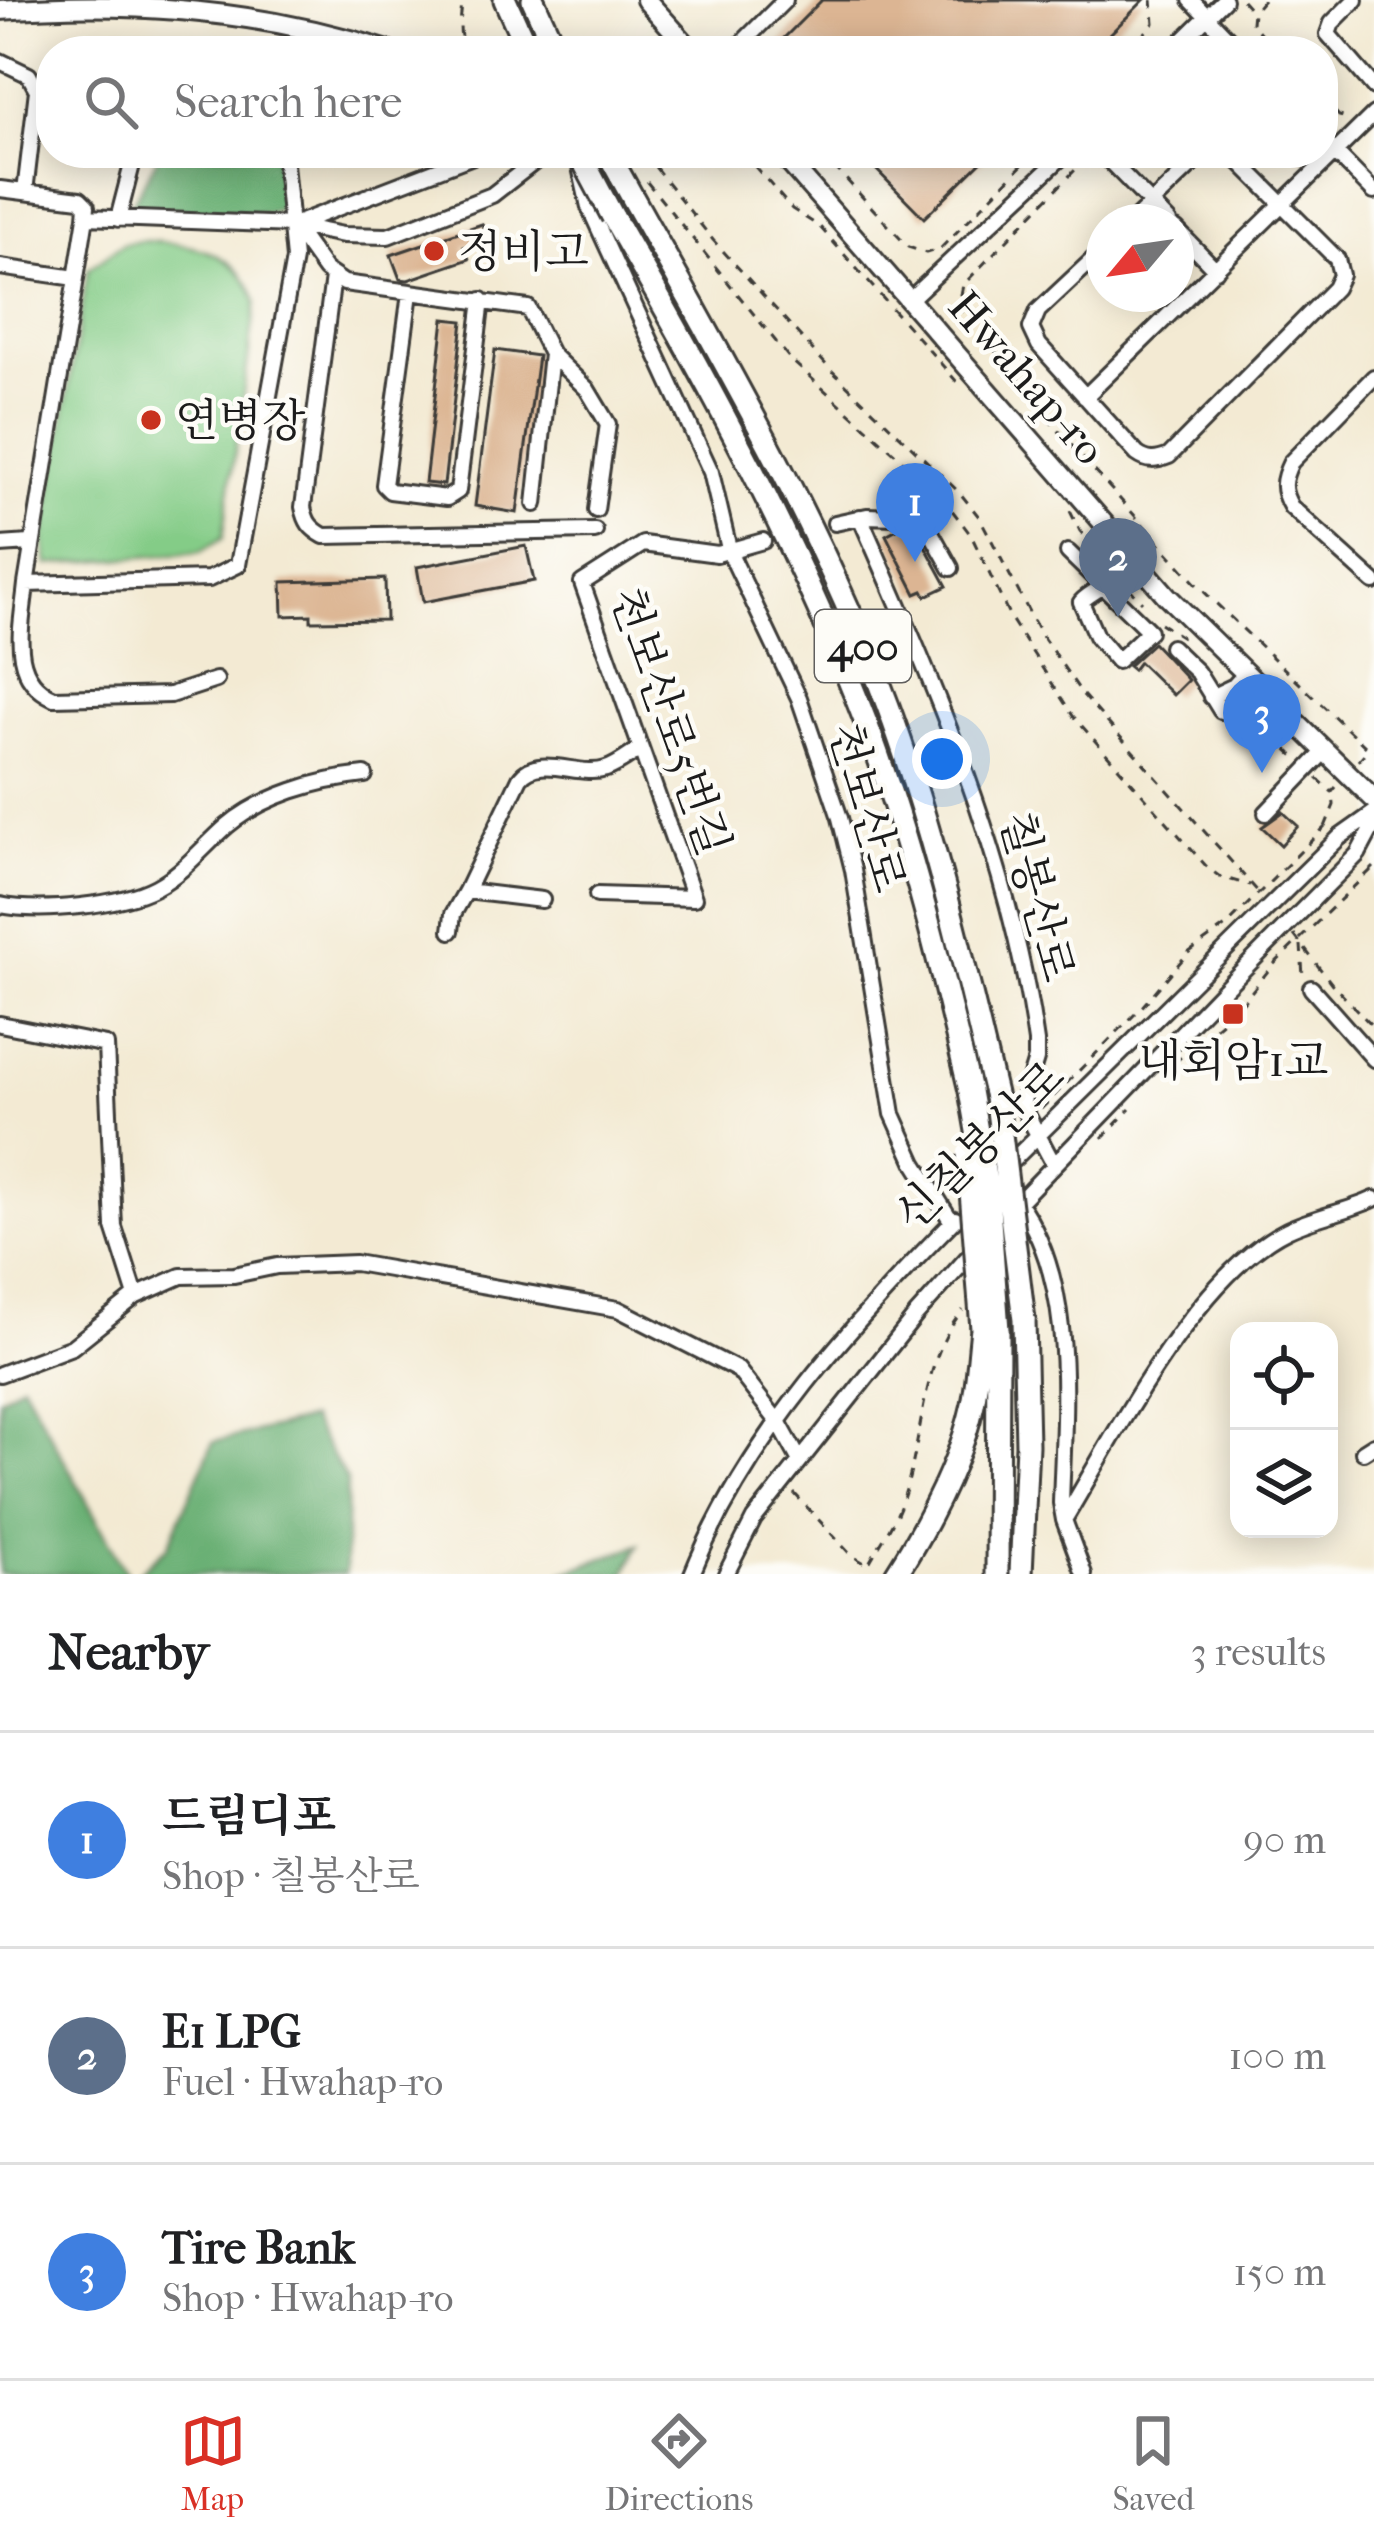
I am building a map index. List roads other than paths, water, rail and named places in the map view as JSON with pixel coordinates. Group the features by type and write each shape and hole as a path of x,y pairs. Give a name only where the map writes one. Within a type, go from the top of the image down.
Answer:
{"highway":[{"path":"505,0 521,36"},
{"path":"533,0 549,36"},
{"name":"400","path":"587,168 735,433 826,622 867,727 943,973 967,1101 975,1220 990,1330"},
{"name":"400","path":"616,168 760,423 844,600 888,707 954,921 997,1102 1024,1320 1028,1445 1021,1574"},
{"path":"896,1574 926,1528 963,1440 990,1330"},
{"path":"990,1330 997,1574"},
{"path":"1028,1445 1031,1574"}],"main road":[{"path":"646,0 678,36"},
{"path":"0,10 92,4 218,13 343,36"},
{"name":"Hwahap-ro","path":"794,168 1150,577 1374,799"}],"street":[{"path":"749,36 785,0"},
{"path":"1191,0 1226,36"},
{"path":"1187,36 1224,0"},
{"path":"1329,36 1332,23 1355,0"},
{"path":"1338,49 1374,87"},
{"path":"0,61 14,65 34,81 25,192"},
{"path":"1338,139 1374,114"},
{"path":"1338,156 1374,192"},
{"path":"118,219 131,168"},
{"path":"26,584 209,579 238,565 294,259 286,168"},
{"path":"292,225 442,168"},
{"path":"86,218 292,225 343,235 388,236 492,195 527,168"},
{"name":"천보산로","path":"582,168 590,207 711,472 730,553 800,698 840,818 862,916 892,1114 915,1163 952,1222"},
{"path":"909,300 1050,168"},
{"path":"1117,168 1152,204 1189,168"},
{"path":"1086,266 1038,311 1031,328 1039,345 1137,454 1151,461 1169,456 1339,282 1337,259 1246,168"},
{"path":"1085,397 1283,204 1311,168"},
{"path":"0,189 80,199 87,206 30,543 22,667 39,692 54,698 170,695 216,680"},
{"path":"292,225 333,277 344,283 528,308 551,354 587,389 608,424 596,510"},
{"path":"1194,247 1216,270"},
{"path":"0,267 76,278"},
{"path":"333,277 303,506 312,530 324,536 595,531"},
{"path":"410,293 384,485 390,491 447,498 458,491 482,301"},
{"path":"535,503 551,354"},
{"path":"1374,377 1291,462 1283,478 1283,494 1291,507 1374,582"},
{"path":"835,523 860,517 923,518 951,568"},
{"name":"칠봉산로","path":"860,517 952,733 997,876 1036,1042 1036,1059 1022,1105 1053,1163"},
{"path":"1111,584 1123,559 1118,540"},
{"path":"730,553 763,541"},
{"path":"0,545 30,543"},
{"name":"천보산로5번길","path":"597,895 694,898 582,583 643,544 730,553"},
{"path":"1068,552 1111,584 1149,631 1121,661 1096,636 1081,602 1086,596 1111,584 1133,572 1150,577"},
{"path":"1171,647 1201,677 1216,704 1246,674"},
{"path":"451,931 453,914 525,771 538,767 602,770 640,749"},
{"path":"1266,813 1324,751"},
{"path":"0,905 28,909 138,895 179,873 230,824 269,800 337,778 365,775"},
{"name":"신칠봉산로","path":"692,1574 754,1455 870,1306 1340,837 1374,813"},
{"name":"신칠봉산로","path":"726,1574 754,1520 916,1315 1053,1163 1358,854 1374,824"},
{"path":"466,891 542,900"},
{"path":"1311,988 1374,1059"},
{"path":"0,1024 106,1045 114,1227 136,1296"},
{"path":"1064,1520 1178,1339 1240,1264 1285,1231 1374,1199"},
{"path":"1018,1202 1046,1247 1065,1363 1061,1503 1084,1574"},
{"path":"0,1374 72,1347 136,1296 182,1276 235,1276 277,1266 355,1263 618,1309 738,1370 779,1423 800,1461"}],"place":[{"name":"정비고","path":"434,251"},
{"name":"연병장","path":"151,420"},
{"name":"드림디포","path":"915,562"},
{"name":"E1 LPG","path":"1118,617"},
{"name":"Tire Bank","path":"1262,773"},
{"name":"내회암1교","path":"1233,1014"}]}
